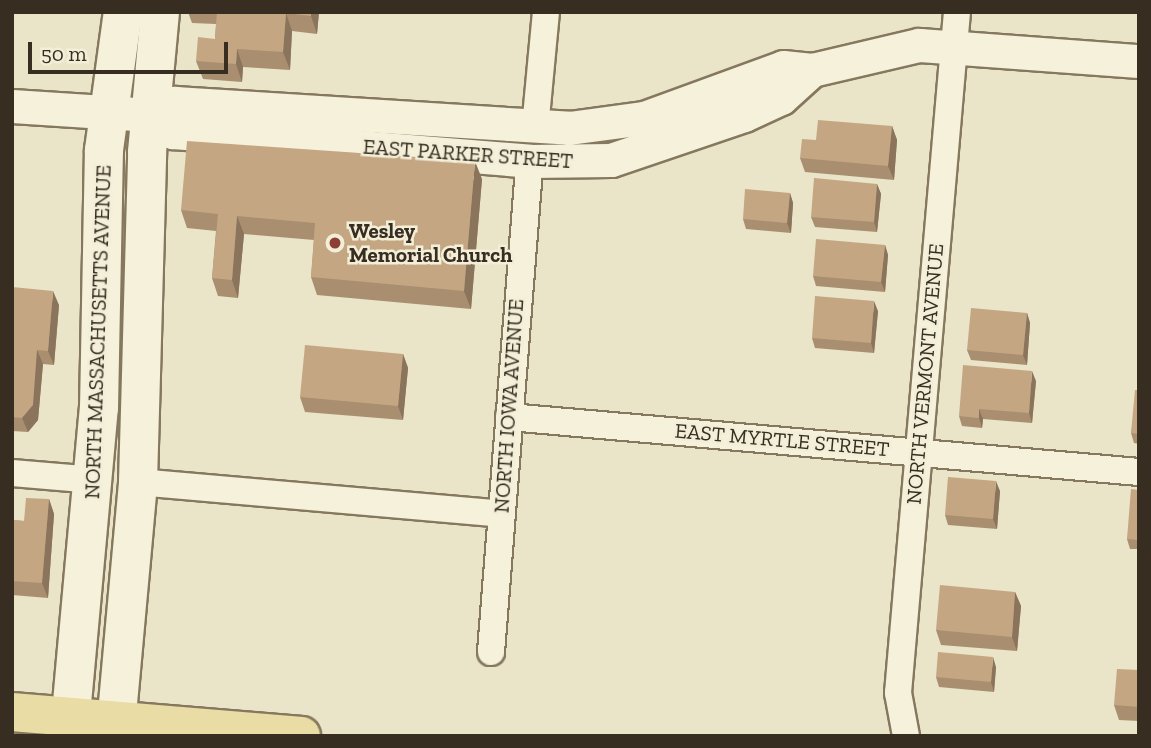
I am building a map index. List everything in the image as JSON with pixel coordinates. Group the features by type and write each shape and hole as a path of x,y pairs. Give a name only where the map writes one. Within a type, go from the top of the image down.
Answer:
{"main road":[{"name":"NORTH MASSACHUSETTS AVENUE","path":"71,727 94,480 107,113 123,12"},
{"name":"NORTH MASSACHUSETTS AVENUE","path":"116,729 138,482 151,115 160,12"},
{"path":"12,712 71,727 301,736"}],"street":[{"path":"535,128 546,12"},
{"name":"EAST PARKER STREET","path":"12,106 151,115 175,103 535,128 643,118 783,67 812,70 956,28 1139,61"},
{"name":"NORTH VERMONT AVENUE","path":"906,736 898,693 956,28"},
{"name":"EAST PARKER STREET","path":"151,115 173,132 530,161 611,160 652,150 781,98 812,70"},
{"name":"NORTH IOWA AVENUE","path":"491,652 530,161"},
{"name":"EAST MYRTLE STREET","path":"509,417 1139,472"},
{"path":"12,473 94,480"},
{"path":"138,482 502,514"}],"building":[{"path":"217,12 311,12 311,16 286,13 283,52 237,49 236,64 196,61 198,37 215,39"},
{"path":"818,120 892,126 888,166 800,158 802,139 816,140"},
{"path":"187,141 475,161 464,291 311,277 315,223 237,216 232,280 212,278 218,214 181,210"},
{"path":"814,178 877,184 874,222 811,217"},
{"path":"745,189 790,193 787,223 743,219"},
{"path":"816,239 885,245 881,282 813,276"},
{"path":"12,287 53,291 48,351 37,350 33,405 22,418 12,417"},
{"path":"815,296 874,301 871,343 812,338"},
{"path":"971,308 1027,313 1023,355 967,350"},
{"path":"305,345 403,354 398,406 300,397"},
{"path":"963,365 1032,371 1029,413 979,409 979,418 959,416"},
{"path":"1135,390 1139,390 1139,434 1131,433"},
{"path":"948,477 996,481 993,519 945,515"},
{"path":"1131,489 1139,490 1139,540 1127,539"},
{"path":"26,498 49,499 42,583 12,581 12,520 24,521"},
{"path":"940,585 1015,592 1012,637 936,630"},
{"path":"938,652 993,657 991,682 936,677"},
{"path":"1117,669 1139,670 1139,707 1114,705"}],"place":[{"name":"Wesley Memorial Church","path":"335,243"}]}
